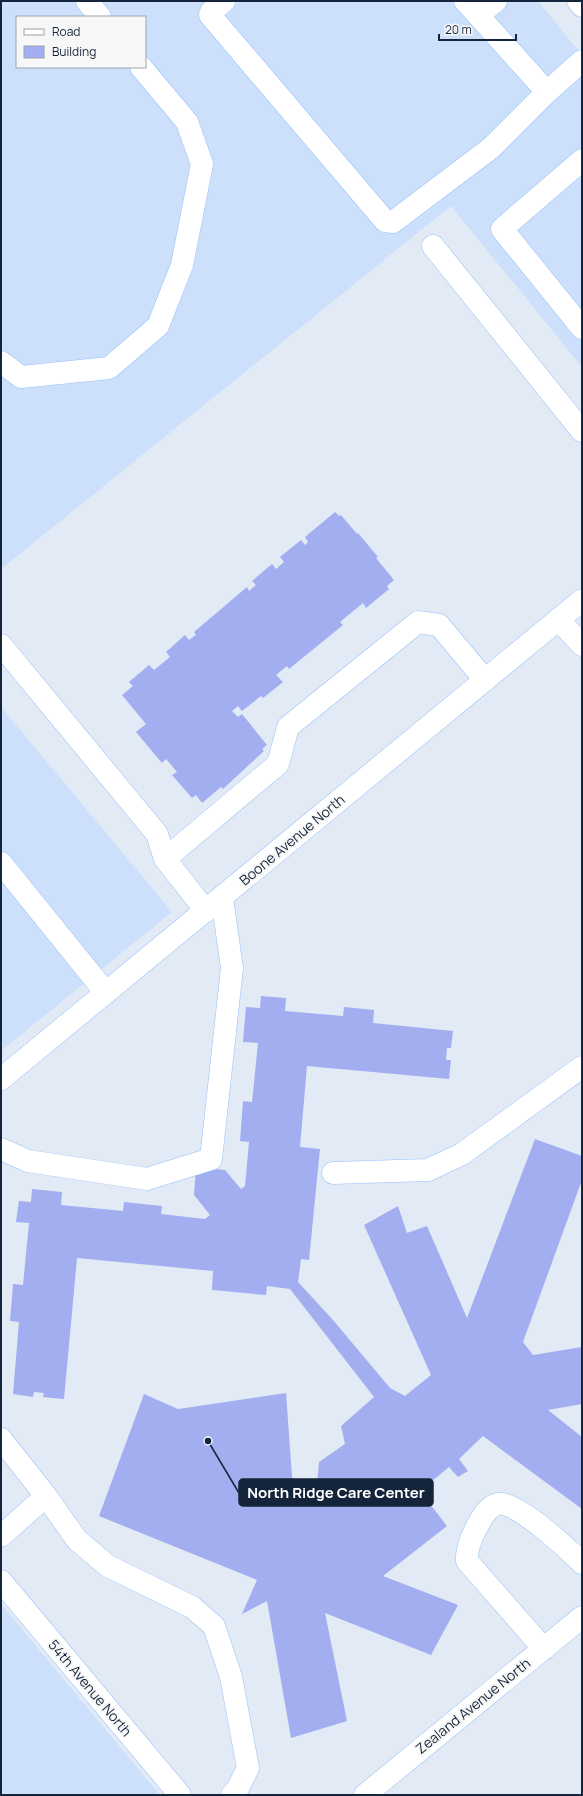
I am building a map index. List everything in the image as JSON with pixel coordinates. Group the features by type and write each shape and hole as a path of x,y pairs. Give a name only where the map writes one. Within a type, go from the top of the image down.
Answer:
{"street":[{"path":"87,1 99,16"},
{"path":"224,1 211,12 210,15 385,221 393,222 491,148 547,92 582,61"},
{"path":"496,1 472,8 547,92"},
{"path":"578,1 582,6"},
{"path":"1,362 20,377 109,368 158,326 182,265 202,164 187,122 142,68"},
{"path":"582,160 502,229 582,328"},
{"path":"433,246 582,431"},
{"name":"Boone Avenue North","path":"1,1079 582,600"},
{"path":"558,619 582,645"},
{"path":"166,859 278,764 288,727 418,622 439,625 485,680"},
{"path":"1,645 157,834 166,859 214,904 232,968 211,1159 146,1179 28,1161 1,1149"},
{"path":"1,862 106,993"},
{"path":"333,1173 428,1170 462,1154 582,1068"},
{"path":"1,1439 46,1496 77,1540 108,1566 192,1607 214,1626 231,1676 248,1768 238,1788 232,1795"},
{"path":"1,1536 46,1496"},
{"path":"544,1649 467,1561 468,1550 475,1529 481,1518 492,1506 499,1503 506,1504 536,1523 564,1545 582,1563"},
{"name":"54th Avenue North","path":"1,1581 180,1795"},
{"name":"Zealand Avenue North","path":"365,1795 582,1617"}],"shaded area":[{"path":"1,1 538,1 582,55 582,367 451,206 1,569"},
{"path":"1,707 172,912 1,1051"},
{"path":"1,1604 160,1795 1,1795"}],"building":[{"path":"335,512 339,516 341,515 357,534 358,533 378,557 376,558 394,580 387,586 389,589 366,608 363,603 340,622 343,625 289,669 287,666 276,675 283,682 263,698 261,696 242,711 238,706 232,711 238,717 242,714 267,745 262,749 264,751 223,789 221,787 202,803 196,795 192,798 172,775 177,772 166,759 162,763 136,732 146,724 122,695 133,686 129,682 149,665 154,670 170,657 166,652 185,635 189,640 196,635 194,632 247,587 249,591 256,585 252,581 272,564 276,569 284,562 280,557 301,540 305,545 308,542 305,537"},
{"path":"261,996 286,998 285,1011 343,1016 344,1007 374,1010 373,1023 453,1031 451,1048 447,1048 446,1060 451,1060 449,1079 307,1066 300,1147 320,1149 309,1260 301,1259 298,1282 333,1320 390,1388 405,1396 431,1375 364,1225 398,1206 407,1233 427,1226 467,1318 535,1139 582,1156 582,1180 523,1342 533,1355 582,1347 582,1404 548,1410 582,1437 582,1509 483,1436 459,1459 468,1471 458,1477 449,1467 420,1491 447,1526 383,1576 458,1605 431,1655 325,1613 347,1721 291,1738 267,1601 242,1614 257,1580 99,1516 144,1394 178,1409 286,1393 293,1490 317,1484 319,1462 345,1444 341,1426 374,1397 290,1289 267,1286 266,1295 212,1290 213,1271 77,1258 64,1399 43,1397 44,1393 34,1392 33,1397 13,1394 19,1322 10,1321 13,1284 23,1285 29,1223 16,1222 19,1201 31,1202 32,1189 62,1192 61,1205 123,1211 124,1202 162,1206 161,1214 205,1219 210,1215 194,1195 196,1167 225,1170 241,1189 245,1186 249,1142 240,1141 243,1101 252,1102 258,1043 243,1042 246,1007 260,1008"}],"place":[{"name":"North Ridge Care Center","path":"208,1441"}]}
